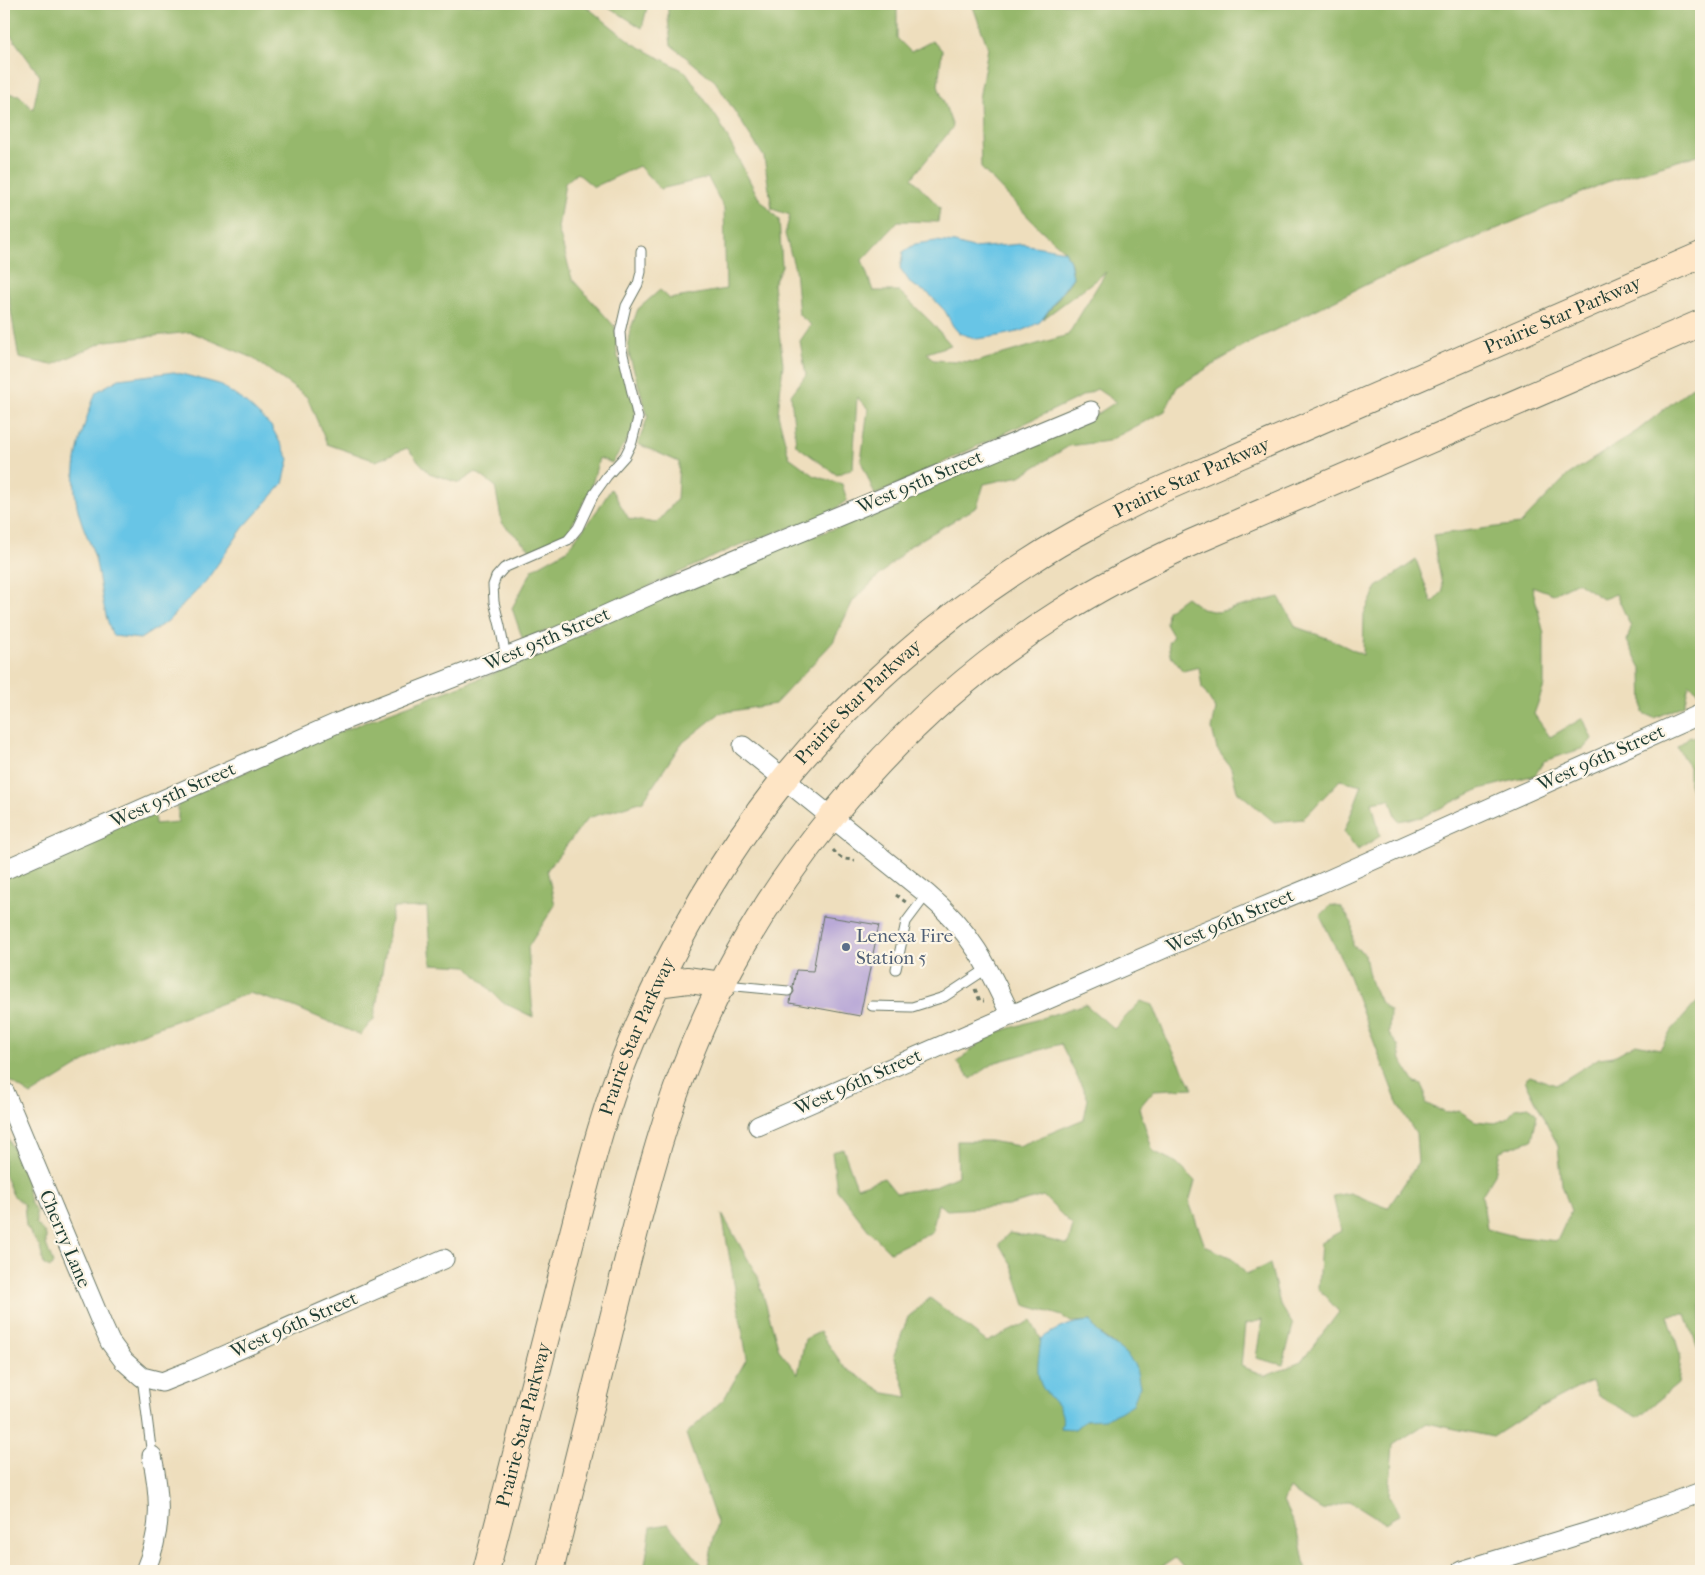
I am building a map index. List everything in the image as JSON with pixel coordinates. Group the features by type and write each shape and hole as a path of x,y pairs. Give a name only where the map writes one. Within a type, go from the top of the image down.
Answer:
{"main road":[{"name":"Prairie Star Parkway","path":"486,1571 605,1116 630,1046 657,984 687,926 720,870 785,779 833,724 881,677 924,639 979,596 1074,534 1158,491 1701,255"},
{"path":"550,1571 660,1139 682,1074 723,985 792,867 872,769 956,689 1024,637 1057,614 1148,562 1701,323"},
{"path":"657,984 688,980 723,985"}],"street":[{"name":"West 95th Street","path":"4,870 337,723 552,639 668,587 1091,411"},
{"name":"West 96th Street","path":"758,1126 1181,941 1317,884 1701,714"},
{"path":"743,746 927,894 966,933 988,968 1011,1016"},
{"name":"Cherry Lane","path":"4,1091 100,1322 110,1342 124,1362 142,1377"},
{"name":"West 96th Street","path":"142,1377 162,1382 444,1258"},
{"path":"145,1571 157,1533 159,1506 158,1484 152,1456"},
{"path":"1461,1571 1611,1525 1701,1492"}],"lane":[{"path":"506,657 494,602 493,585 496,577 504,568 568,540 578,528 594,494 625,456 632,442 638,418 621,346 620,332 626,306 638,284 641,272 641,251"},
{"path":"896,969 906,922 927,894"},
{"path":"872,1006 912,1007 944,998 988,968"},
{"path":"723,985 788,991"},
{"path":"142,1377 152,1456"}],"green space":[{"path":"4,4 583,4 632,43 686,72 719,121 758,197 779,220 782,266 773,284 783,364 778,414 789,457 815,476 842,484 847,500 829,514 737,546 602,608 523,640 512,608 533,569 567,550 611,489 629,519 657,523 677,499 679,462 638,444 648,416 628,351 631,328 638,309 660,290 670,299 726,289 724,208 708,178 660,189 639,166 594,187 577,173 565,183 558,228 572,279 615,327 617,355 636,397 634,429 612,463 599,458 591,488 569,531 532,551 502,523 495,486 476,472 459,483 429,473 407,448 376,461 327,444 307,397 251,357 191,332 106,341 52,365 19,358 4,277 4,233 8,229 4,225 4,93 19,95 33,110 40,76 4,26"},
{"path":"604,4 648,4 642,28"},
{"path":"668,4 897,4 897,38 911,52 932,41 942,50 938,86 953,127 912,178 940,208 938,222 898,221 862,260 873,291 899,291 931,322 951,345 927,353 934,360 976,362 1068,335 1106,272 1043,319 1073,278 1071,264 1065,251 1041,230 981,168 979,99 988,48 972,4 1701,4 1701,154 1607,182 1369,283 1243,346 1177,387 1165,411 1108,441 1069,446 1020,476 984,484 977,507 910,546 853,601 833,642 775,704 720,713 681,744 643,801 588,818 547,870 555,905 528,947 533,1017 502,1002 467,966 431,964 427,907 393,908 374,1019 360,1035 292,1006 249,993 114,1044 31,1095 8,1080 4,1072 4,872 154,809 155,824 178,822 178,801 318,740 492,674 604,622 776,550 855,521 880,503 1094,416 1116,402 1097,389 875,495 861,461 868,409 857,397 853,468 837,475 796,445 791,395 806,375 800,341 811,325 799,315 795,269 785,234 790,215 772,209 764,157 715,81 671,45"},
{"path":"1701,380 1701,694 1689,684 1684,705 1654,718 1643,713 1642,670 1627,641 1631,627 1616,594 1603,599 1577,582 1553,594 1532,586 1544,634 1544,686 1534,714 1550,737 1583,718 1592,739 1584,748 1544,761 1535,775 1480,789 1422,817 1398,821 1390,799 1372,802 1380,836 1358,850 1344,832 1362,785 1340,780 1303,819 1274,822 1237,791 1231,768 1217,749 1212,729 1216,709 1202,688 1199,667 1183,671 1170,655 1168,643 1173,636 1166,624 1167,611 1186,597 1202,609 1218,612 1279,597 1296,627 1330,639 1363,655 1364,614 1377,587 1416,560 1432,603 1443,591 1433,535 1520,524 1568,475 1637,431"},
{"path":"1690,736 1701,740 1701,822 1689,784 1689,767 1677,747"},
{"path":"1331,905 1341,907 1352,923 1353,946 1365,954 1369,977 1375,993 1390,1011 1389,1033 1398,1046 1401,1060 1415,1083 1422,1085 1425,1091 1425,1103 1446,1113 1458,1110 1475,1121 1495,1123 1507,1119 1516,1108 1529,1106 1537,1115 1532,1140 1500,1151 1495,1174 1482,1195 1487,1229 1519,1237 1557,1241 1571,1211 1562,1185 1558,1146 1525,1080 1530,1076 1556,1085 1599,1058 1614,1056 1636,1044 1660,1049 1671,1031 1697,1002 1701,1001 1701,1358 1686,1314 1668,1315 1681,1358 1678,1384 1638,1417 1598,1396 1591,1381 1527,1415 1493,1437 1427,1423 1393,1445 1389,1495 1400,1514 1385,1523 1350,1501 1322,1510 1289,1489 1283,1502 1298,1532 1306,1571 1186,1571 1175,1558 1156,1571 707,1571 717,1523 686,1434 724,1399 747,1358 722,1214 758,1277 779,1350 798,1374 805,1339 820,1332 844,1367 885,1393 908,1397 894,1355 908,1317 930,1298 987,1342 1031,1321 1041,1339 1039,1378 1048,1394 1061,1409 1064,1419 1061,1428 1075,1429 1085,1420 1104,1418 1115,1345 1095,1330 1091,1321 1071,1322 1062,1316 1025,1305 1012,1265 999,1244 1009,1233 1042,1238 1068,1245 1073,1226 1043,1196 1008,1206 947,1210 938,1204 932,1232 890,1252 869,1231 837,1190 832,1152 843,1149 857,1187 884,1178 896,1193 933,1187 958,1176 957,1141 989,1141 1019,1146 1084,1119 1088,1099 1061,1044 996,1062 971,1079 957,1062 989,1035 1085,1004 1114,1029 1141,1001 1153,1005 1166,1038 1193,1088 1154,1090 1139,1108 1153,1151 1177,1163 1195,1181 1189,1202 1205,1246 1232,1258 1246,1274 1270,1264 1280,1304 1293,1325 1283,1365 1256,1358 1262,1320 1245,1324 1241,1366 1266,1376 1301,1362 1339,1312 1318,1288 1321,1242 1341,1231 1333,1196 1350,1193 1388,1208 1418,1163 1416,1134 1398,1105 1345,966 1320,916"},
{"path":"4,1129 26,1179 30,1202 36,1211 36,1223 46,1235 46,1244 53,1263 50,1268 44,1265 40,1248 26,1226 24,1205 13,1195 4,1174"},
{"path":"668,1524 707,1571 644,1571 651,1527"}],"water":[{"path":"936,241 955,243 973,248 1022,244 1065,251 1070,262 1073,277 1040,322 1022,331 977,339 959,333 945,311 929,294 911,284 900,268 903,252 915,244"},
{"path":"174,372 219,384 246,403 271,426 289,459 283,484 243,528 206,581 168,621 140,639 113,636 104,607 95,558 79,514 74,482 77,452 96,392 119,379"},
{"path":"1091,1321 1098,1333 1120,1349 1131,1360 1136,1369 1140,1386 1133,1404 1120,1412 1104,1419 1085,1420 1075,1429 1061,1428 1062,1413 1041,1385 1038,1374 1041,1339 1064,1326"}],"building":[{"name":"Lenexa Fire Station 5","path":"823,916 879,925 860,1016 790,1003 794,992 796,970 813,971"}],"place":[{"name":"Lenexa Fire Station 5","path":"846,947"}]}
